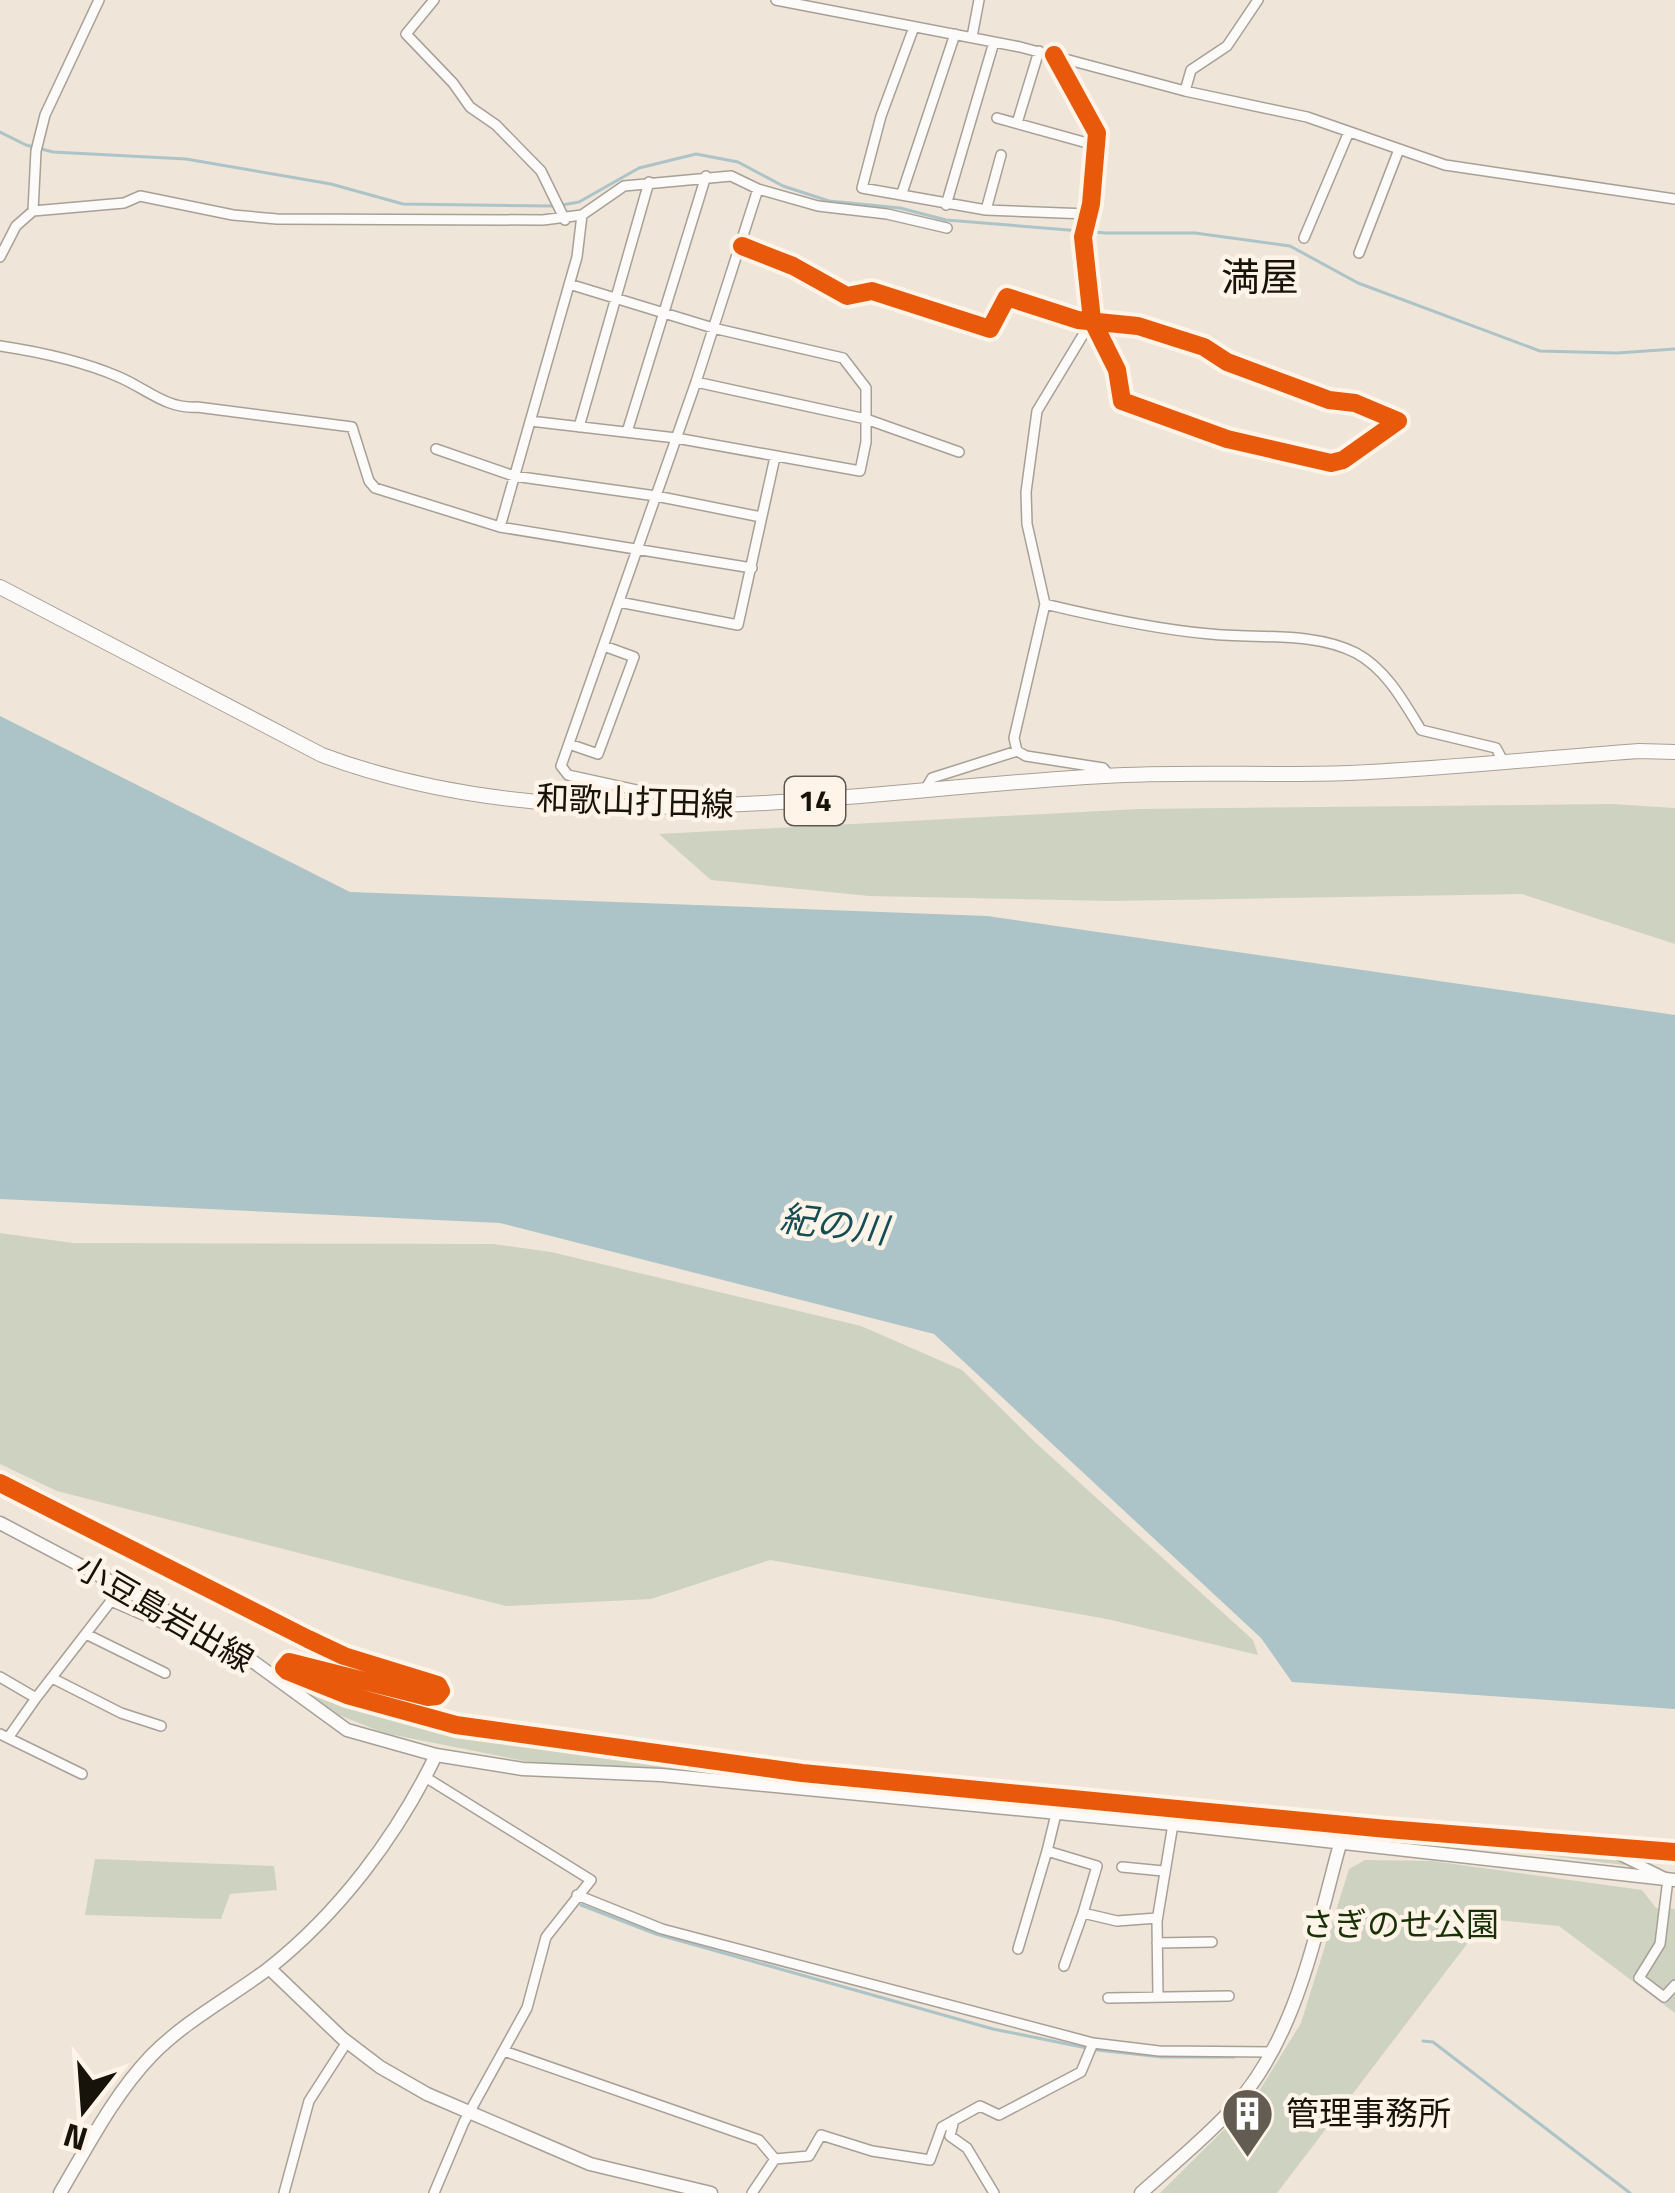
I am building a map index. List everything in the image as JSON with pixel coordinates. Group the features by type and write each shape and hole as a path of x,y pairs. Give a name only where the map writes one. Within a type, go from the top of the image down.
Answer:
{"main road":[{"name":"和歌山打田線","path":"0,587 322,755 378,776 466,795 671,807 795,803 926,788 1109,776 1351,772 1675,752"},
{"name":"小豆島岩出線","path":"0,1523 199,1626 347,1730 436,1755 523,1769 661,1775 1173,1824 1672,1880"},
{"path":"60,2193 114,2102 152,2055 269,1968 335,1907 370,1864 436,1755"},
{"path":"1141,2193 1233,2108 1271,2052 1302,1984 1340,1844"},
{"path":"269,1968 347,2042 411,2085 590,2164 711,2193"}],"street":[{"path":"32,211 37,145 45,115 99,0"},
{"path":"434,0 406,34 470,107 496,125 541,171 564,217"},
{"path":"776,0 1039,51 1185,91 1307,117 1398,152 1497,175 1675,200"},
{"path":"972,37 979,0"},
{"path":"1185,91 1191,70 1227,46 1258,0"},
{"path":"914,27 881,116 862,188 946,205 1087,219"},
{"path":"902,193 956,34"},
{"path":"946,205 994,41"},
{"path":"1017,124 1039,51"},
{"path":"742,247 793,266 847,296 872,291 990,328 1007,297 1078,320 1092,320 1138,326 1204,347 1227,362 1329,400 1355,403 1397,421 1330,464 1178,424 1122,400 1117,370 1092,320 1083,237 1097,133 1054,55"},
{"path":"997,118 1098,146"},
{"path":"1304,238 1348,134"},
{"path":"1358,253 1398,152"},
{"path":"986,210 1001,155"},
{"path":"627,432 706,176"},
{"path":"0,257 16,226 32,211 124,203 140,196 277,219 564,217 582,215 624,186 706,176 731,176 818,206 887,214 947,228"},
{"path":"579,427 649,182"},
{"path":"671,807 664,796 568,775 561,766 696,382 758,189"},
{"path":"500,527 583,231 582,215"},
{"path":"4,221 16,226"},
{"path":"530,421 676,438 860,471 866,388 843,358 713,328 569,284"},
{"path":"1017,751 1014,738 1046,604 1027,524 1026,492 1037,411 1092,320"},
{"path":"0,346 42,352 120,377 177,408 352,428 375,488 500,527 752,568"},
{"path":"696,382 866,419 959,452"},
{"path":"436,449 514,476 761,517"},
{"path":"619,602 738,625 775,457"},
{"path":"1046,604 1175,629 1301,639 1351,651 1397,691 1421,730 1496,748 1503,761"},
{"path":"569,744 598,754 634,657 604,646"},
{"path":"926,788 932,778 1017,751 1103,768 1109,776"},
{"path":"82,1774 4,1736 111,1601 180,1631 199,1626"},
{"path":"86,1634 165,1673"},
{"path":"0,1677 36,1698"},
{"path":"52,1678 121,1713 161,1726"},
{"path":"425,1778 591,1880 546,1936 527,2008 470,2112 434,2193"},
{"path":"1018,1949 1056,1814"},
{"path":"1157,1997 1157,1918 1173,1824"},
{"path":"1595,1844 1672,1880 1660,1944 1639,1978 1664,1997 1675,1985"},
{"path":"1047,1851 1097,1865 1064,1966"},
{"path":"1122,1867 1163,1870"},
{"path":"577,1895 662,1929 1093,2043 1159,2051 1271,2052"},
{"path":"1083,1913 1117,1921 1157,1918"},
{"path":"1157,1942 1212,1942"},
{"path":"1108,1997 1229,1996"},
{"path":"284,2193 309,2101 347,2042"},
{"path":"775,2159 808,2156 821,2134 872,2151 930,2160 942,2127 980,2106 998,2115 1081,2072 1093,2043"},
{"path":"504,2051 759,2140 775,2159"},
{"path":"954,2120 950,2136 967,2148 994,2193"},
{"path":"752,2193 775,2159"}],"green space":[{"path":"1612,804 1675,808 1675,944 1522,894 1110,901 869,896 711,880 659,834 1139,809"},
{"path":"0,1233 73,1243 493,1244 551,1252 861,1326 962,1370 1253,1640 1258,1655 1107,1619 770,1560 651,1599 506,1606 57,1491 0,1464"},
{"path":"277,1670 352,1705 455,1731 642,1758 1178,1813 1596,1848 1641,1867 670,1769 560,1768 384,1733 339,1715"},
{"path":"95,1859 274,1866 277,1890 230,1894 221,1919 85,1915"},
{"name":"さぎのせ公園","path":"1365,1860 1432,1861 1642,1890 1656,1908 1675,1909 1675,2013 1559,1926 1486,1919 1277,2193 1160,2193 1253,2101 1301,2023 1349,1869"}],"water":[{"name":"紀の川","path":"0,716 350,892 987,916 1675,1015 1675,1709 1292,1682 1261,1638 934,1334 500,1223 0,1199"}],"waterway":[{"path":"0,132 53,152 186,159 331,184 403,204 552,206"},
{"path":"562,205 579,202 639,168 696,154 738,162 783,186 829,201 900,208 946,220 1106,233 1195,233 1290,246 1358,283 1540,351 1675,349"},
{"path":"581,1905 656,1934 993,2029 1087,2048"},
{"path":"1423,2041 1433,2042 1630,2193"},
{"path":"1097,2050 1162,2057 1234,2057"}],"cycle path":[{"path":"742,246 793,266 847,296 872,291 990,329 1007,297 1078,320 1138,326 1204,347 1227,362 1329,400 1355,403 1398,421 1343,460 1331,463 1227,439 1122,401 1117,370 1092,320 1083,237 1097,133 1054,55"},
{"path":"0,1483 344,1656 438,1685 441,1691 428,1697 289,1662 287,1671 347,1695 456,1725 802,1773 1675,1852"}],"place":[{"name":"管理事務所","path":"1247,2159"}],"district":[{"name":"満屋","path":"1260,277"}]}
